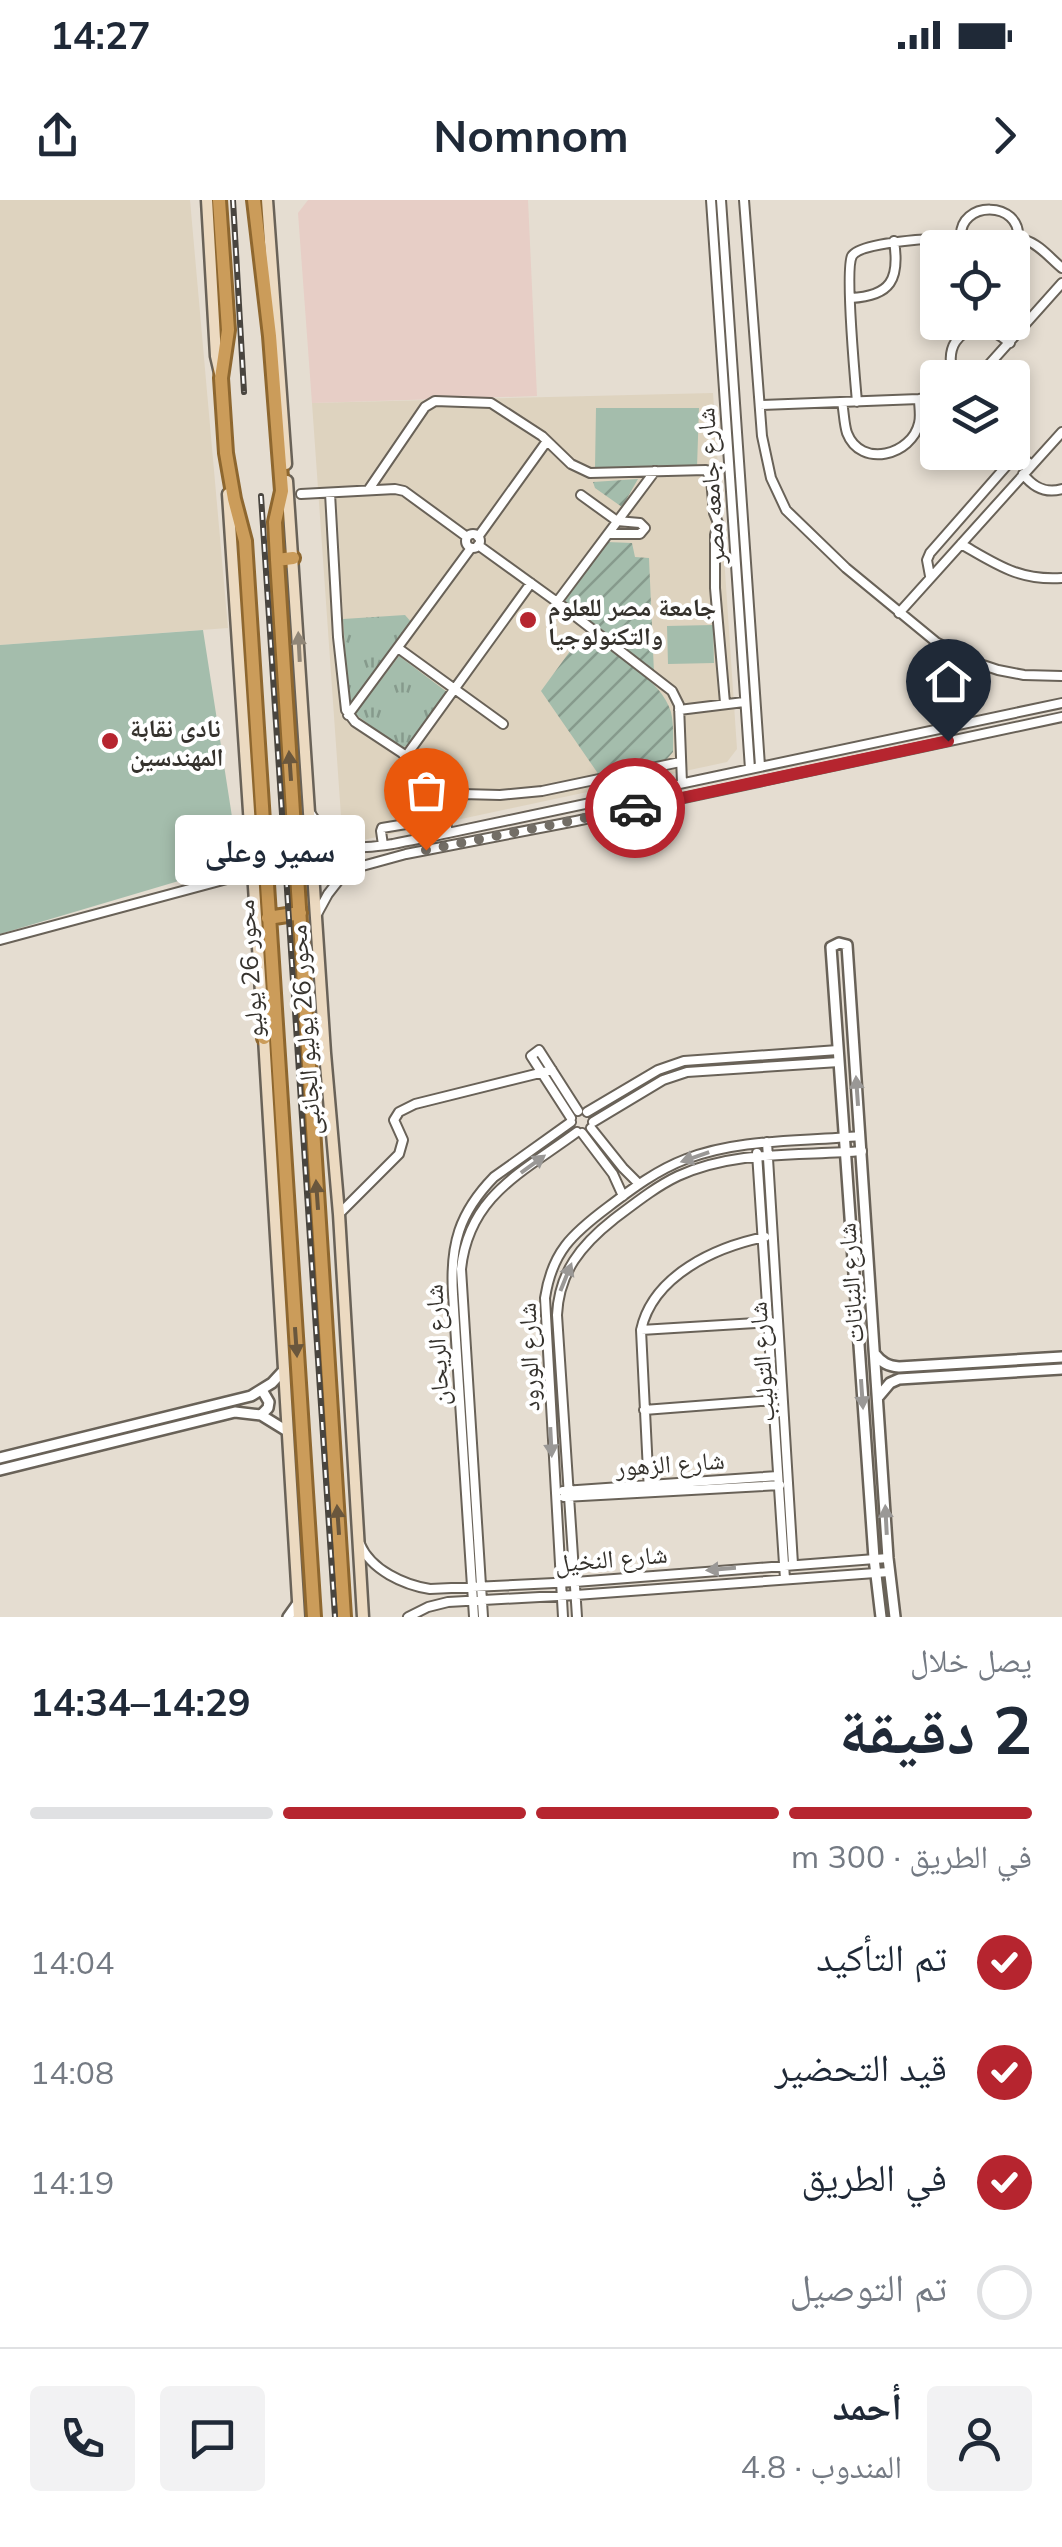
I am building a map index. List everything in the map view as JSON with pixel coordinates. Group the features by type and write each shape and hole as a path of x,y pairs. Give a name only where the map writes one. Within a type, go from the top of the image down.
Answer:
{"highway":[{"path":"254,200 277,392 282,491 276,522 277,560 344,1617"},
{"name":"محور 26 يوليو","path":"208,201 228,330 221,378 226,453 245,541 242,596 268,918 314,1617"},
{"path":"277,560 294,558"},
{"path":"268,918 300,913"},
{"path":"264,1038 274,1008"}],"main road":[{"name":"محور 26 يوليو الجانبى","path":"267,200 277,392 294,558 308,810 339,1214 363,1617"},
{"name":"محور 26 يوليو الجانبى","path":"242,596 253,872 299,1617"}],"street":[{"name":"شارع جامعه مصر","path":"711,200 750,768"},
{"name":"شارع جامعه مصر","path":"720,200 760,766"},
{"path":"744,200 762,436 771,478 786,510 846,568 936,642 980,664 1024,675 1062,676"},
{"path":"960,230 964,215 984,202 1007,206 1019,230"},
{"path":"856,402 851,256 858,248 920,240"},
{"path":"851,298 866,298 890,284 897,267 894,241"},
{"path":"1030,243 1062,268"},
{"path":"994,360 1062,284"},
{"path":"949,360 954,344 964,333 988,330 1010,343"},
{"path":"760,405 919,399 920,422 894,453 871,455 854,444 848,434 842,402"},
{"path":"369,490 430,402 491,402 547,441 571,464 590,472 702,469 710,474 718,523 716,588 726,703"},
{"path":"900,612 1062,432"},
{"path":"348,714 547,441"},
{"path":"930,576 930,553 1016,455 1031,464"},
{"path":"558,602 655,471"},
{"path":"1023,474 1042,490 1062,489"},
{"path":"301,494 394,488 404,491 467,537 466,542 476,543 558,602 660,680 675,696 682,783"},
{"path":"330,493 345,706 355,722 406,756 430,778 442,800 448,834"},
{"path":"581,495 617,522 640,523 645,528 640,534 608,534"},
{"path":"961,544 1010,572 1044,580 1062,578"},
{"path":"406,756 531,583"},
{"path":"398,648 502,724"},
{"path":"679,710 744,702"},
{"path":"355,868 349,867 345,856 356,849 448,834 1062,703"},
{"path":"316,916 342,876 355,868 406,854 1062,717"},
{"path":"383,845 382,828 418,822 442,800 462,794 542,791 680,762"},
{"path":"308,810 329,837 356,849"},
{"path":"0,940 253,872"},
{"name":"شارع النباتات","path":"881,1617 831,947 839,943 847,946 895,1617"},
{"name":"شارع الريحان","path":"474,1617 477,1600 460,1268 472,1214 494,1177 577,1116 658,1070 691,1060 838,1050"},
{"path":"627,1209 613,1174 580,1133 577,1116 552,1070 535,1053 542,1073 577,1116 592,1125 639,1184 652,1192"},
{"path":"711,1058 712,1069"},
{"path":"592,1125 663,1080 687,1072 840,1062"},
{"path":"339,1214 399,1154 403,1140 394,1120 399,1112 415,1104 552,1070"},
{"name":"شارع الريحان","path":"472,1214 502,1186 592,1125"},
{"name":"شارع الورود","path":"563,1617 545,1326 548,1280 562,1249 581,1227 639,1184 704,1153 767,1142 860,1136"},
{"name":"شارع التوليب","path":"767,1142 773,1322 789,1579"},
{"name":"شارع التوليب","path":"756,1144 773,1322"},
{"name":"شارع الورود","path":"577,1617 557,1326 561,1284 575,1256 592,1236 627,1209 694,1170 757,1156 862,1151"},
{"path":"649,1488 643,1322 658,1297 687,1268 722,1248 773,1236"},
{"path":"641,1330 773,1322"},
{"path":"545,1326 557,1326"},
{"path":"547,1353 559,1352"},
{"path":"874,1353 889,1366 1062,1356"},
{"path":"0,1458 251,1396 284,1370"},
{"path":"878,1398 890,1383 899,1379 1062,1370"},
{"path":"261,1415 269,1402 262,1390"},
{"path":"644,1410 778,1400"},
{"path":"0,1470 235,1412 261,1415 288,1431"},
{"name":"شارع الزهور","path":"554,1494 783,1480"},
{"name":"شارع النخيل","path":"357,1538 375,1564 402,1581 430,1588 560,1583 888,1558"},
{"name":"شارع النخيل","path":"408,1617 438,1604 477,1600 890,1572"},
{"name":"شارع الريحان","path":"477,1600 483,1617"},
{"path":"288,1617 298,1603"}],"shaded area":[{"path":"0,200 190,200 228,628 0,645"},
{"path":"308,200 528,200 537,396 312,403 298,213"},
{"name":"جامعة مصر للعلوم والتكنولوجيا","path":"713,393 737,749 727,762 363,840 342,830 312,403"}],"green space":[{"path":"596,408 699,408 697,467 595,468"},
{"path":"638,479 622,507 595,488 593,482"},
{"path":"607,542 632,543 635,557 649,558 654,673 565,601"},
{"path":"405,615 413,624 351,708 343,619"},
{"path":"713,625 714,663 668,664 667,626"},
{"name":"نادى نقابة المهندسين","path":"203,630 236,864 0,934 0,645"},
{"path":"581,636 634,666 666,700 673,732 673,752 667,759 599,775 541,691"},
{"path":"399,656 447,692 411,744 401,748 355,714"}],"railway":[{"path":"233,200 244,392"},
{"path":"261,496 335,1617"}],"way so far":[{"path":"426,850 635,808"}],"place":[{"name":"جامعة مصر للعلوم والتكنولوجيا","path":"528,620"},
{"name":"نادى نقابة المهندسين","path":"110,741"},
{"name":"سمير وعلى","path":"426,850"}],"route":[{"path":"635,808 948,741"}]}
